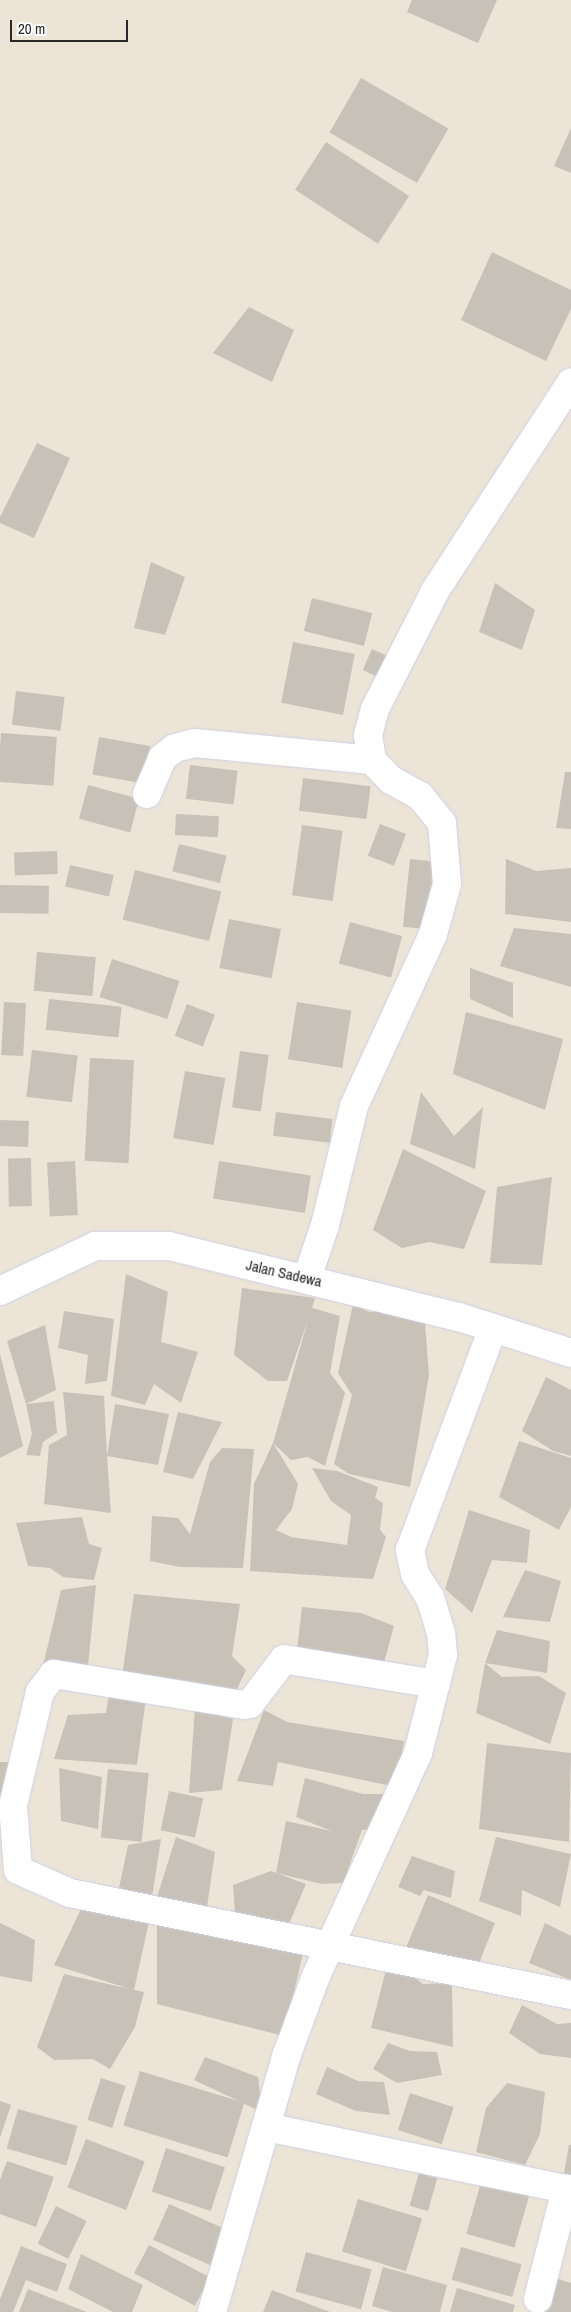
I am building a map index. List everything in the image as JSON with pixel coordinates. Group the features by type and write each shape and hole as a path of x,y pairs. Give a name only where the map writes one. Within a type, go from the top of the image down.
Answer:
{"street":[{"path":"311,1267 326,1225 354,1106 433,934 447,884 442,823 420,796 391,780 372,760 368,735 374,709 435,591 567,394"},
{"path":"147,794 162,758 175,748 195,743 372,760"},
{"name":"Jalan Sadewa","path":"0,1291 94,1246 130,1243 169,1246 311,1267 571,1353"},
{"path":"212,2312 286,2057 331,1945 418,1752 443,1655 441,1634 430,1598 415,1574 410,1550 493,1328"},
{"path":"436,1684 291,1658 276,1664 250,1704 54,1674 40,1692 13,1805 18,1870 70,1893 571,1995"},
{"path":"266,2127 569,2189 538,2299"}],"building":[{"path":"412,0 497,0 478,43 407,12"},
{"path":"361,78 448,129 417,183 330,133"},
{"path":"571,128 571,173 554,166"},
{"path":"326,142 409,196 378,244 295,190"},
{"path":"492,252 571,290 571,309 546,361 461,320"},
{"path":"249,307 294,330 272,382 213,353"},
{"path":"37,443 70,458 34,538 0,523 0,517"},
{"path":"151,562 185,577 165,635 134,628"},
{"path":"495,583 535,610 522,650 479,632"},
{"path":"312,598 372,613 364,646 304,631"},
{"path":"293,642 355,654 343,715 281,703"},
{"path":"372,649 390,657 381,678 363,670"},
{"path":"16,691 65,697 60,731 12,725"},
{"path":"1,733 57,737 53,786 0,782"},
{"path":"99,737 150,746 144,783 92,774"},
{"path":"190,765 238,771 233,805 186,799"},
{"path":"565,772 571,772 571,829 556,828"},
{"path":"303,778 370,786 366,819 299,811"},
{"path":"88,785 139,799 130,833 79,819"},
{"path":"176,814 219,816 218,837 175,835"},
{"path":"380,824 406,834 394,866 368,856"},
{"path":"302,825 343,831 333,901 292,895"},
{"path":"179,844 227,856 220,883 172,871"},
{"path":"57,851 58,874 15,875 14,853"},
{"path":"410,859 439,862 432,930 403,927"},
{"path":"506,859 536,871 571,868 571,922 505,914"},
{"path":"70,865 114,875 109,897 65,886"},
{"path":"135,870 221,892 209,941 123,919"},
{"path":"0,885 49,886 49,914 0,913"},
{"path":"229,919 281,929 271,978 219,968"},
{"path":"350,922 402,936 391,978 339,964"},
{"path":"514,928 571,934 571,987 500,966"},
{"path":"37,952 96,957 92,996 34,991"},
{"path":"112,959 180,981 167,1019 100,997"},
{"path":"470,968 513,983 513,1018 470,999"},
{"path":"49,999 122,1007 118,1037 46,1030"},
{"path":"4,1002 26,1003 23,1056 1,1055"},
{"path":"297,1002 351,1011 342,1068 288,1059"},
{"path":"187,1004 215,1015 203,1046 175,1036"},
{"path":"466,1012 563,1039 545,1110 453,1074"},
{"path":"32,1050 78,1056 72,1102 26,1097"},
{"path":"240,1051 269,1055 261,1111 232,1107"},
{"path":"90,1058 134,1060 129,1163 85,1161"},
{"path":"185,1071 225,1078 214,1145 173,1138"},
{"path":"421,1092 454,1136 483,1107 475,1169 410,1144"},
{"path":"276,1112 333,1119 330,1143 273,1136"},
{"path":"0,1120 29,1121 28,1147 0,1146"},
{"path":"403,1149 486,1191 464,1249 429,1242 402,1248 373,1230"},
{"path":"8,1158 31,1158 32,1206 9,1206"},
{"path":"75,1161 78,1215 50,1216 47,1162"},
{"path":"219,1161 311,1176 305,1213 213,1199"},
{"path":"552,1177 542,1265 490,1263 497,1187"},
{"path":"126,1274 168,1292 161,1342 198,1352 181,1403 154,1384 145,1405 111,1396"},
{"path":"242,1288 315,1298 312,1308 340,1316 330,1373 345,1393 325,1466 308,1457 291,1460 273,1443 308,1320 287,1381 268,1381 234,1355"},
{"path":"353,1304 369,1312 424,1310 429,1375 410,1487 349,1474 334,1464 352,1395 338,1373"},
{"path":"64,1311 114,1319 107,1381 85,1384 88,1355 58,1348"},
{"path":"45,1325 56,1390 26,1404 7,1341"},
{"path":"0,1354 23,1446 0,1458"},
{"path":"546,1377 571,1390 571,1456 553,1451 522,1431"},
{"path":"63,1392 104,1396 111,1513 44,1504 49,1445 67,1435"},
{"path":"54,1401 57,1433 43,1442 40,1456 26,1455 32,1434 26,1404"},
{"path":"115,1404 169,1414 158,1465 107,1456"},
{"path":"178,1412 222,1422 193,1479 163,1472"},
{"path":"519,1441 571,1458 571,1507 559,1530 499,1497"},
{"path":"273,1443 298,1484 292,1509 276,1530 291,1537 347,1545 351,1515 331,1501 312,1468 337,1471 378,1487 375,1498 383,1503 380,1530 386,1537 373,1579 250,1571 254,1484"},
{"path":"222,1448 254,1449 243,1568 180,1567 150,1561 152,1516 178,1518 190,1534 210,1462"},
{"path":"469,1510 530,1530 527,1563 492,1560 472,1613 445,1589"},
{"path":"82,1517 89,1544 102,1548 94,1580 63,1577 50,1568 28,1566 16,1523"},
{"path":"525,1570 561,1581 550,1622 503,1617"},
{"path":"96,1585 88,1666 41,1674 61,1590"},
{"path":"134,1594 240,1604 232,1656 246,1670 231,1702 122,1676"},
{"path":"302,1607 361,1613 394,1626 382,1670 297,1650"},
{"path":"497,1630 550,1641 547,1673 485,1663"},
{"path":"485,1663 502,1677 539,1676 566,1693 550,1744 476,1713"},
{"path":"110,1687 147,1691 137,1765 54,1759 68,1715 106,1713"},
{"path":"195,1707 233,1719 222,1790 189,1793"},
{"path":"264,1710 287,1722 404,1741 396,1787 278,1762 273,1786 237,1781"},
{"path":"487,1743 571,1753 569,1842 479,1829"},
{"path":"0,1762 9,1762 1,1818 0,1818"},
{"path":"59,1768 102,1777 98,1829 61,1821"},
{"path":"108,1769 149,1773 142,1842 101,1838"},
{"path":"305,1778 363,1794 389,1794 374,1829 362,1830 343,1883 322,1884 276,1873 286,1821 332,1831 296,1817"},
{"path":"169,1791 203,1798 195,1837 161,1830"},
{"path":"176,1837 215,1852 207,1907 157,1897"},
{"path":"496,1837 571,1854 560,1907 522,1890 521,1916 479,1901"},
{"path":"161,1839 152,1897 119,1888 128,1845"},
{"path":"412,1856 455,1871 451,1898 424,1890 420,1896 398,1887"},
{"path":"271,1871 306,1884 289,1924 235,1915 233,1885"},
{"path":"428,1895 495,1923 475,1973 402,1957"},
{"path":"83,1905 150,1917 134,1990 144,1992 135,2027 110,2069 93,2059 54,2060 37,2047 64,1974 130,1989 54,1965"},
{"path":"157,1916 303,1953 284,2036 157,2004"},
{"path":"0,1923 35,1940 32,1982 0,1976"},
{"path":"545,1923 571,1936 571,1980 529,1963"},
{"path":"389,1958 423,1984 452,1983 453,2047 371,2028"},
{"path":"522,2005 557,2024 571,2023 571,2058 540,2054 509,2033"},
{"path":"388,2043 410,2051 437,2052 442,2075 397,2083 373,2069"},
{"path":"205,2057 258,2077 262,2112 194,2080"},
{"path":"327,2067 358,2081 384,2082 390,2115 356,2111 316,2094"},
{"path":"140,2071 244,2103 228,2157 123,2126"},
{"path":"101,2078 126,2086 112,2128 87,2120"},
{"path":"507,2083 545,2092 540,2134 525,2165 476,2152 486,2108"},
{"path":"410,2093 454,2107 442,2144 398,2130"},
{"path":"0,2101 11,2105 0,2138"},
{"path":"18,2109 78,2126 66,2166 7,2148"},
{"path":"86,2139 145,2162 126,2210 67,2188"},
{"path":"569,2145 571,2145 571,2180 563,2179"},
{"path":"166,2148 225,2167 211,2211 152,2192"},
{"path":"7,2161 54,2177 36,2227 0,2214 0,2180"},
{"path":"419,2173 437,2178 428,2211 410,2206"},
{"path":"482,2179 530,2193 514,2248 466,2234"},
{"path":"358,2199 422,2219 406,2271 342,2252"},
{"path":"169,2204 227,2230 212,2266 153,2240"},
{"path":"56,2206 87,2221 68,2259 38,2244"},
{"path":"149,2245 210,2277 195,2306 134,2273"},
{"path":"21,2246 67,2264 57,2292 26,2280 13,2312 0,2312 0,2299"},
{"path":"461,2247 522,2264 512,2297 452,2280"},
{"path":"306,2252 372,2270 361,2309 295,2292"},
{"path":"81,2254 143,2285 132,2312 113,2312 68,2289"},
{"path":"383,2267 447,2285 440,2312 392,2312 372,2306"},
{"path":"552,2277 571,2283 571,2312 543,2312"},
{"path":"457,2288 515,2305 513,2312 450,2312"},
{"path":"28,2289 87,2312 19,2312"},
{"path":"272,2290 330,2312 263,2312"}]}
